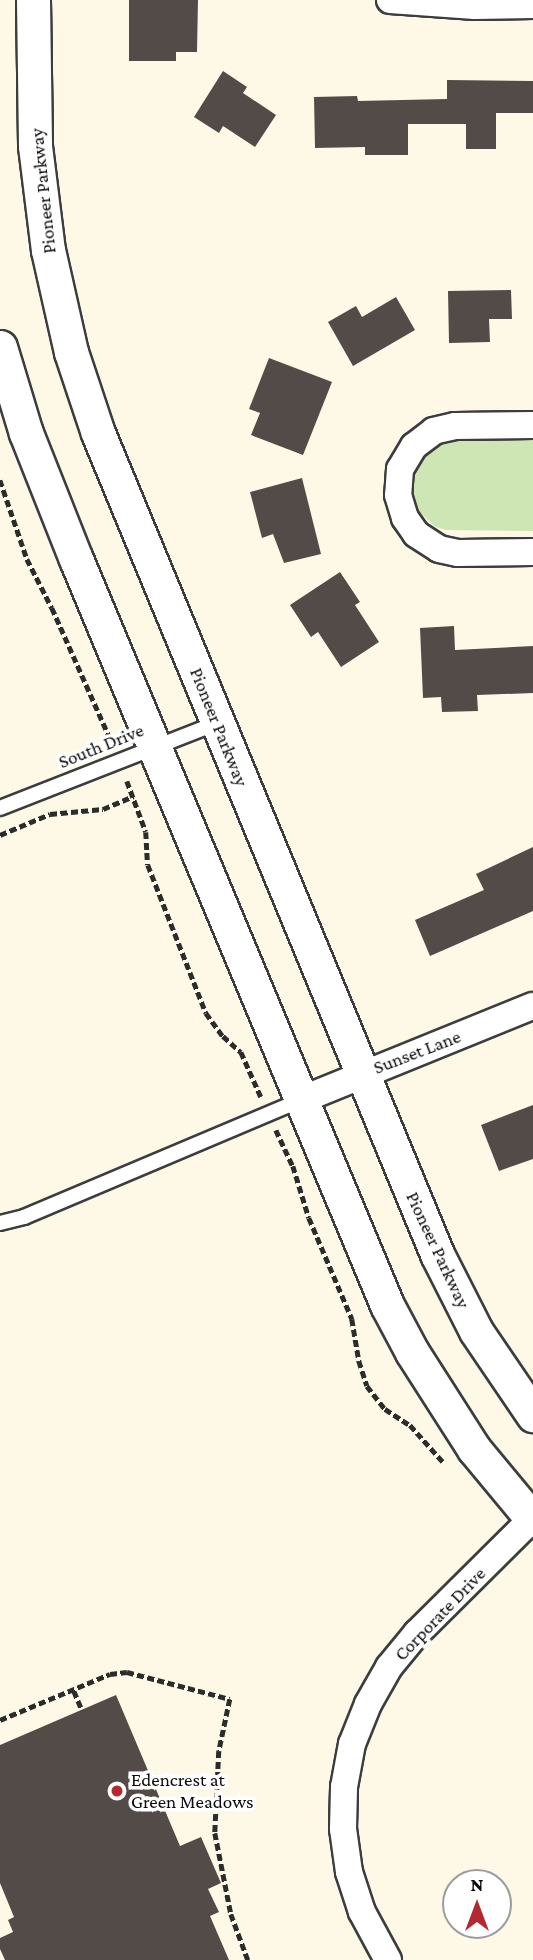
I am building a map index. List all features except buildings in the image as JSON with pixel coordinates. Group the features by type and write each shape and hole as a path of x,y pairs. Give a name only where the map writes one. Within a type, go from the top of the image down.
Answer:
{"street":[{"name":"Pioneer Parkway","path":"33,0 35,146 48,250 71,352 98,433 437,1254 476,1331 533,1415"},
{"path":"390,0 475,6 533,5"},
{"path":"0,347 26,433 387,1304 412,1352 474,1449 533,1519"},
{"path":"533,425 455,426 434,431 414,446 400,469 398,495 405,518 416,534 439,549 458,553 533,552"},
{"name":"Sunset Lane","path":"301,1100 361,1073 533,1006"},
{"name":"Corporate Drive","path":"388,1960 362,1912 349,1872 343,1818 344,1787 352,1744 368,1704 389,1667 417,1633 533,1519"}],"lane":[{"name":"South Drive","path":"0,808 217,723"},
{"path":"0,1223 24,1217 301,1100"}],"path":[{"path":"0,480 27,559 52,608 133,796 146,832 148,865 206,1013 223,1036 241,1052 293,1166 309,1218 352,1319 359,1361 367,1386 384,1409 410,1425 445,1464"},
{"path":"0,835 50,814 103,809 133,796"},
{"path":"0,1720 110,1674 127,1672 230,1699 219,1751 215,1833 231,1914 248,1960"},
{"path":"74,1691 82,1710"}],"green space":[{"path":"533,437 533,531 445,530 434,526 418,510 410,489 414,467 427,449 447,439"}],"place":[{"name":"Edencrest at Green Meadows","path":"117,1791"}]}
